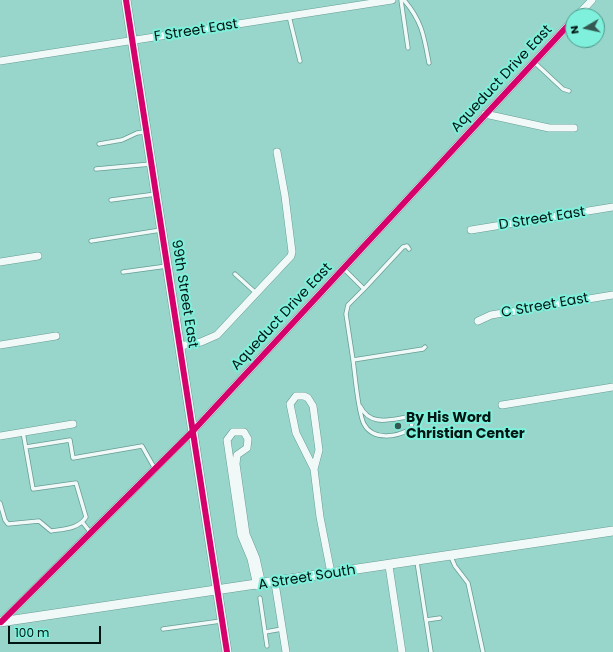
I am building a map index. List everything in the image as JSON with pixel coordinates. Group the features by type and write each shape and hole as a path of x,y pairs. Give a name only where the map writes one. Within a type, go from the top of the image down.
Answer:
{"street":[{"name":"99th Street East","path":"126,0 227,652"},
{"name":"F Street East","path":"0,61 392,0"},
{"path":"584,8 592,0"},
{"name":"Aqueduct Drive East","path":"0,622 193,431 565,29"},
{"path":"485,114 548,128 574,128"},
{"path":"180,346 201,342 217,335 256,294 292,252 285,196 276,152"},
{"name":"D Street East","path":"471,230 613,207"},
{"path":"0,262 38,256"},
{"name":"C Street East","path":"478,320 491,315 613,295"},
{"path":"0,346 56,336"},
{"path":"502,406 613,387"},
{"path":"314,468 319,450 312,406 308,398 304,396 296,396 290,404 294,427 314,468 320,517 331,573"},
{"path":"0,436 73,424"},
{"path":"236,431 244,432 248,439 246,448 237,455 236,464 246,534 256,558 260,585 241,535 227,440 231,433 236,431"},
{"name":"A Street South","path":"0,622 217,592 331,573 389,566 613,531"},
{"path":"389,566 402,652"},
{"path":"275,583 286,652"}],"lane":[{"path":"402,0 408,48"},
{"path":"402,0 417,17 422,26 429,63"},
{"path":"289,16 300,61"},
{"path":"534,62 563,88 569,91"},
{"path":"99,144 122,140 136,133 146,132"},
{"path":"96,169 152,164"},
{"path":"112,200 156,194"},
{"path":"91,241 162,230"},
{"path":"360,406 364,415 374,420 407,417 412,422 411,429 390,436 378,436 368,431 363,423 360,406 346,314 348,305 364,290 403,247 407,246 409,249"},
{"path":"123,272 168,266"},
{"path":"343,268 364,290"},
{"path":"235,274 256,294"},
{"path":"353,360 422,349 425,347"},
{"path":"0,504 5,520 10,525 39,521 51,531 77,526 83,523 86,517 76,483 33,489 23,432"},
{"path":"26,447 70,440 73,458 142,446 155,469"},
{"path":"83,523 91,533"},
{"path":"451,556 455,566 468,583 482,652"},
{"path":"417,561 431,652"},
{"path":"260,598 267,646"},
{"path":"426,620 440,618"},
{"path":"162,629 222,621"},
{"path":"265,632 282,629"}],"cycle path":[{"path":"126,0 227,652"},
{"path":"1,622 193,431 565,29"}],"place":[{"name":"By His Word Christian Center","path":"398,426"}]}
